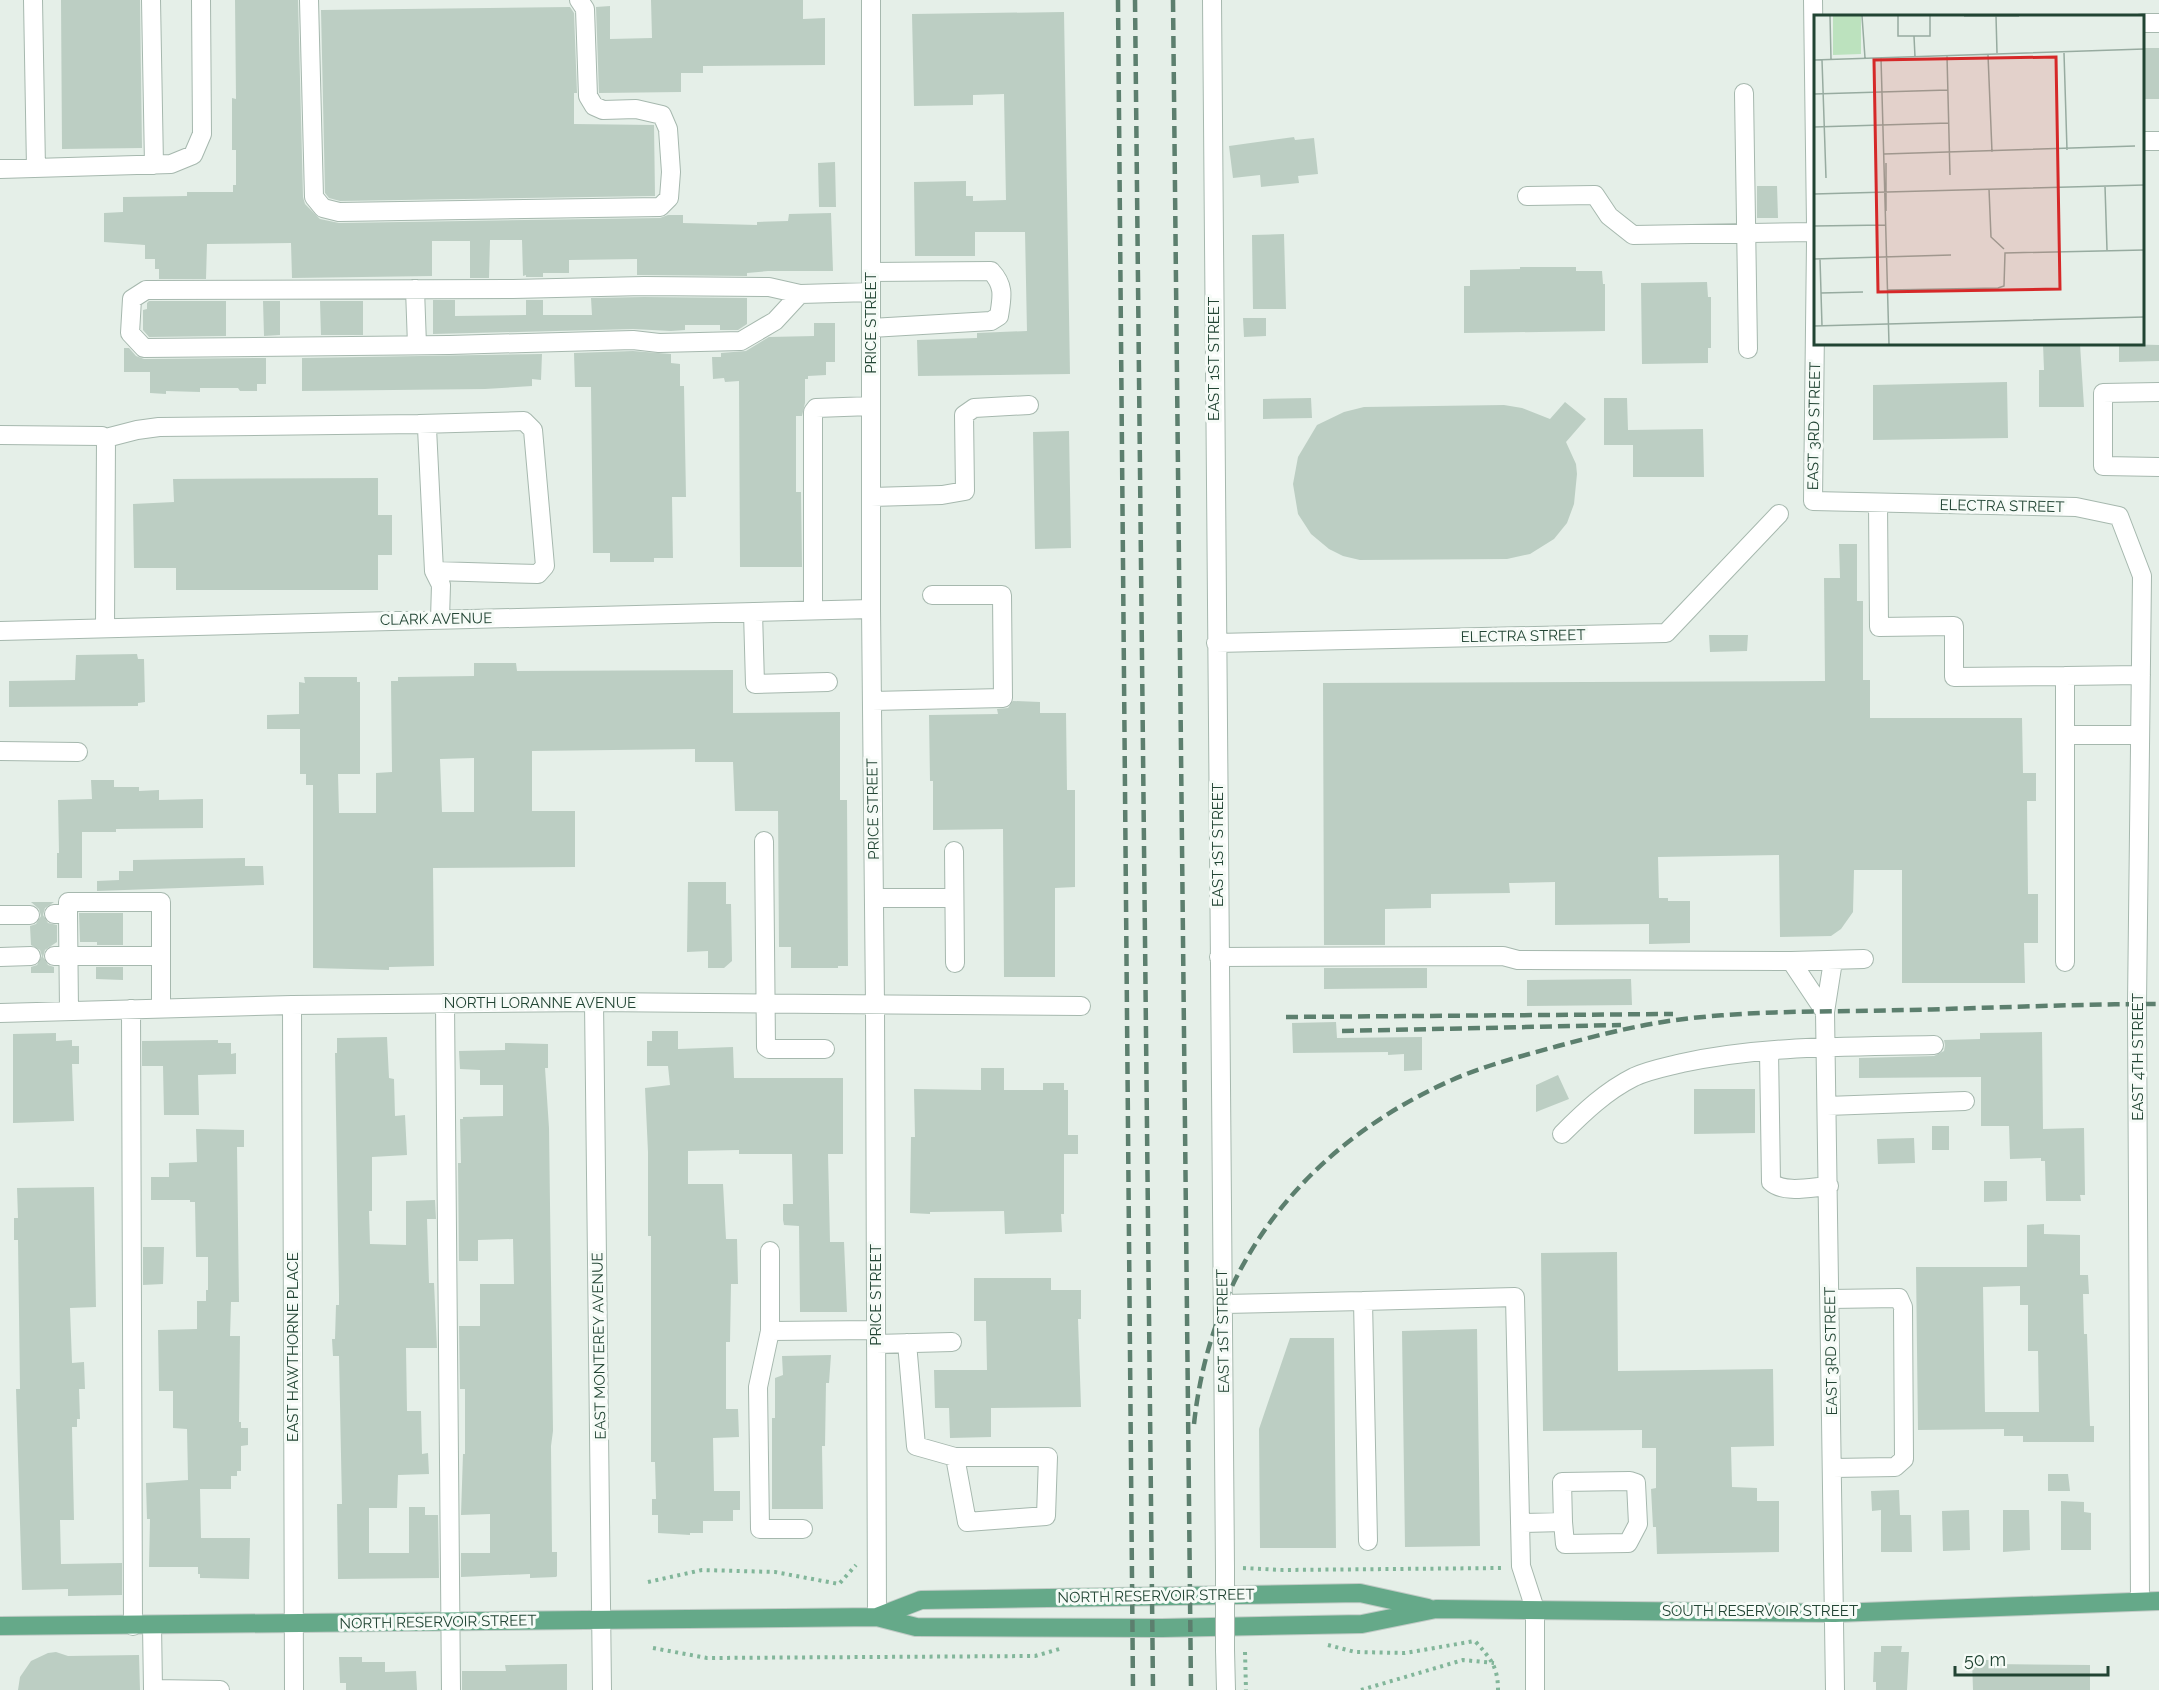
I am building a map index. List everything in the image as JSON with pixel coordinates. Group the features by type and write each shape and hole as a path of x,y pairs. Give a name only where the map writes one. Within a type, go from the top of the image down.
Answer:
{"main road":[{"name":"NORTH RESERVOIR STREET","path":"877,1617 921,1600 1360,1593 1437,1609"},
{"name":"SOUTH RESERVOIR STREET","path":"1362,1624 1437,1609 1835,1613 2159,1601"},
{"name":"NORTH RESERVOIR STREET","path":"0,1626 877,1617 916,1628 1162,1628 1362,1624"}],"street":[{"path":"33,0 36,168"},
{"path":"152,0 154,165"},
{"path":"0,170 171,164 193,155 202,134 201,0"},
{"path":"309,0 314,197 323,208 339,212 660,207 669,198 671,172 668,129 662,115 636,109 603,110 594,106 588,96 585,9 579,0"},
{"name":"PRICE STREET","path":"871,0 871,609 877,1617"},
{"name":"EAST 1ST STREET","path":"1212,0 1226,1690"},
{"path":"1813,0 1814,22"},
{"path":"1744,93 1748,349"},
{"path":"1527,196 1595,195 1609,216 1633,235 1814,232"},
{"path":"871,272 991,271 1000,281 1002,297 999,316 991,321 871,328"},
{"path":"800,294 775,321 741,341 659,343 633,340 144,348 130,333 132,299 146,290 769,287 800,294 871,292"},
{"path":"415,289 417,345"},
{"name":"EAST 3RD STREET","path":"1813,501 1814,345"},
{"path":"2159,392 2103,393 2103,466 2159,466"},
{"path":"871,497 942,495 965,491 964,415 974,408 1029,405"},
{"path":"813,610 813,412 816,408 871,406"},
{"path":"0,435 102,436 106,438 159,427 524,421 533,430 545,566 538,574 434,571"},
{"path":"419,424 427,428 434,571 441,585 440,619"},
{"path":"105,628 106,438"},
{"name":"ELECTRA STREET","path":"1813,501 2076,507 2119,516"},
{"path":"1878,503 1879,627 1954,626 1954,677 2141,675"},
{"name":"ELECTRA STREET","path":"1216,643 1666,633 1779,514"},
{"name":"EAST 4TH STREET","path":"2119,516 2142,576 2138,1004 2140,1602"},
{"path":"872,701 1003,698 1002,595 932,595"},
{"name":"CLARK AVENUE","path":"0,631 871,609"},
{"path":"753,612 755,684 828,682"},
{"path":"2065,676 2065,962"},
{"path":"2065,735 2140,735"},
{"path":"0,751 78,752"},
{"path":"764,841 765,1043 769,1049 825,1049"},
{"path":"954,851 955,963"},
{"path":"874,898 954,898"},
{"path":"69,1011 61,956 61,914 68,902 161,902 161,1008"},
{"path":"0,915 30,915"},
{"path":"0,957 31,956"},
{"path":"61,956 161,956"},
{"path":"1219,957 1503,956 1518,960 1791,961 1864,959"},
{"path":"1791,961 1826,1012"},
{"name":"EAST 3RD STREET","path":"1833,961 1826,1012 1826,1048 1835,1690"},
{"name":"NORTH LORANNE AVENUE","path":"0,1013 292,1005 594,1002 1081,1006"},
{"name":"EAST MONTEREY AVENUE","path":"594,1002 602,1690"},
{"path":"445,1003 451,1690"},
{"name":"EAST HAWTHORNE PLACE","path":"292,1005 294,1690"},
{"path":"131,1009 133,1626"},
{"path":"1562,1134 1600,1097 1633,1077 1648,1071 1713,1057 1769,1051 1934,1045"},
{"path":"1769,1051 1772,1182 1777,1187 1786,1188 1828,1186"},
{"path":"1827,1106 1965,1101"},
{"path":"770,1251 770,1331 758,1387 760,1529 803,1529"},
{"path":"1224,1304 1515,1297 1521,1566 1534,1609 1534,1690"},
{"path":"1830,1299 1899,1298 1903,1307 1904,1459 1895,1467 1833,1468"},
{"path":"1363,1301 1368,1541"},
{"path":"770,1331 876,1337 907,1343 952,1342"},
{"path":"907,1343 916,1446 955,1457 1048,1457 1046,1516 967,1521 955,1457"},
{"path":"1630,1481 1636,1483 1638,1524 1628,1543 1565,1544 1563,1522 1562,1482 1630,1481"},
{"path":"1520,1523 1563,1522"},
{"path":"152,1625 153,1689 220,1690"}],"path":[{"path":"648,1582 702,1570 775,1572 839,1584 856,1565"},
{"path":"1243,1568 1283,1570 1506,1568 1508,1575"},
{"path":"1323,1644 1355,1652 1405,1653 1475,1641 1494,1663 1498,1690"},
{"path":"653,1648 707,1658 1035,1656 1065,1648"},
{"path":"1361,1690 1463,1660 1494,1663"}],"building":[{"path":"61,0 140,0 142,148 62,149"},
{"path":"235,0 298,0 303,197 305,204 320,219 339,223 660,218 668,215 683,215 683,223 757,225 757,222 788,221 789,214 831,213 833,271 768,271 747,273 747,276 637,275 637,259 569,260 569,273 543,273 543,277 526,277 526,275 523,276 522,240 490,240 489,278 470,278 470,241 432,241 432,276 292,278 291,243 207,244 206,279 159,279 159,269 155,269 155,259 145,259 145,245 104,242 104,213 123,212 123,197 187,196 187,192 233,192 233,185 236,185 236,150 232,150 232,98 236,99"},
{"path":"651,0 803,0 803,19 825,18 825,65 703,66 703,73 681,73 681,92 599,93 596,7 610,6 610,39 652,38"},
{"path":"570,7 574,13 577,93 574,93 574,124 654,125 655,196 340,201 329,198 325,193 321,10"},
{"path":"1064,12 1070,374 918,376 917,340 977,338 977,333 1027,331 1025,232 975,232 975,256 915,256 914,182 966,181 966,196 973,196 973,201 1006,200 1004,94 973,95 973,105 914,106 912,14"},
{"path":"2144,48 2159,48 2159,99 2144,99"},
{"path":"1294,137 1295,140 1314,138 1318,174 1298,176 1299,183 1261,187 1260,175 1233,178 1229,146"},
{"path":"835,162 836,207 819,207 818,163"},
{"path":"1757,186 1777,186 1778,218 1757,218"},
{"path":"1284,234 1286,309 1253,309 1252,235"},
{"path":"1520,267 1576,267 1576,271 1602,271 1603,284 1605,284 1605,331 1464,333 1464,286 1470,286 1470,270 1520,269"},
{"path":"1707,282 1708,297 1711,297 1711,348 1708,348 1708,363 1642,364 1641,283"},
{"path":"591,298 747,298 747,324 738,330 720,330 720,325 685,325 685,330 671,331 633,329 433,334 433,300 455,300 455,316 526,315 526,300 543,300 543,315 592,315"},
{"path":"149,301 226,301 226,336 149,337 143,330 143,310 147,309"},
{"path":"263,301 280,301 280,335 264,336"},
{"path":"320,301 363,301 363,335 321,335"},
{"path":"1243,318 1266,318 1266,336 1244,337"},
{"path":"814,323 835,323 835,362 826,362 826,375 808,376 808,379 805,379 805,403 802,416 796,416 796,492 801,492 802,567 740,567 739,381 725,382 724,378 713,379 712,357 721,357 721,353 746,351 769,337 814,336"},
{"path":"2043,345 2080,345 2084,407 2039,407 2039,370 2044,370"},
{"path":"2119,345 2159,345 2159,361 2119,362"},
{"path":"124,348 129,348 136,356 144,359 266,358 266,384 257,384 257,391 240,391 238,388 200,388 200,392 150,393 150,372 124,372"},
{"path":"633,351 671,354 671,363 680,364 680,386 684,386 686,497 672,497 673,558 654,558 654,562 610,562 610,553 593,553 591,387 575,387 574,353"},
{"path":"542,354 541,380 532,379 532,386 485,389 302,391 302,358"},
{"path":"2007,382 2008,438 1873,440 1873,385"},
{"path":"1311,398 1312,418 1263,419 1263,399"},
{"path":"1604,398 1627,398 1628,430 1703,429 1704,477 1633,477 1633,445 1604,445"},
{"path":"1565,402 1586,419 1566,442 1576,464 1574,504 1567,523 1554,539 1530,554 1507,559 1360,560 1343,556 1329,549 1311,534 1298,514 1293,484 1298,457 1317,425 1344,412 1364,407 1504,405 1522,408 1550,419"},
{"path":"1069,431 1071,548 1035,549 1033,432"},
{"path":"378,478 378,515 392,515 392,555 378,555 378,590 176,590 176,568 134,568 133,504 174,502 173,479"},
{"path":"1839,544 1857,544 1857,601 1863,601 1863,680 1870,680 1870,718 2022,718 2023,773 2036,773 2036,801 2027,801 2028,894 2038,894 2038,943 2024,943 2025,983 1902,983 1902,870 1854,870 1853,912 1841,929 1831,936 1780,937 1779,855 1658,857 1659,898 1668,898 1668,901 1690,901 1690,943 1649,944 1649,924 1555,925 1555,882 1509,883 1510,893 1431,894 1431,908 1385,909 1385,945 1324,945 1323,683 1825,681 1824,578 1840,578"},
{"path":"1709,635 1748,635 1747,651 1710,652"},
{"path":"137,654 138,659 144,659 145,702 138,703 138,706 9,707 9,681 75,680 76,655"},
{"path":"474,663 516,663 517,671 733,670 733,713 840,712 840,800 847,800 848,966 791,968 791,947 779,947 778,811 735,811 733,762 695,762 695,749 532,751 532,811 575,811 575,867 433,868 434,966 389,967 389,970 313,968 313,785 306,785 306,774 300,774 300,729 267,729 267,715 299,714 299,682 305,683 304,677 357,677 357,682 360,682 360,774 338,774 339,813 376,813 376,773 392,772 391,681 398,681 398,677 474,676","holes":["474,758 474,812 442,812 440,759"]},
{"path":"1013,701 1040,702 1040,713 1066,713 1067,790 1075,790 1075,887 1055,888 1055,977 1004,977 1003,829 933,830 929,715 998,714 997,709 1008,708"},
{"path":"91,780 114,780 114,787 139,787 139,791 159,790 159,800 203,799 203,828 116,829 116,832 82,832 82,878 57,878 58,800 92,799"},
{"path":"245,858 245,866 263,866 264,885 97,891 97,881 119,880 119,871 133,871 133,860"},
{"path":"688,882 726,882 726,904 731,904 732,961 724,968 708,968 708,951 687,952"},
{"path":"31,902 54,902 45,908 43,915 48,923 57,925 57,942 45,950 43,957 48,965 54,967 54,973 31,973 31,967 37,965 42,956 40,950 31,945 30,926 36,924 41,916 39,909"},
{"path":"79,913 123,913 123,945 97,945 97,942 80,942"},
{"path":"96,967 123,967 123,980 96,979"},
{"path":"1324,968 1427,968 1427,988 1324,989"},
{"path":"1631,979 1632,1005 1527,1006 1527,980"},
{"path":"1336,1022 1337,1038 1422,1037 1422,1070 1404,1071 1404,1054 1388,1055 1388,1052 1293,1053 1292,1023"},
{"path":"652,1031 678,1031 678,1049 733,1047 734,1078 843,1078 843,1154 828,1154 830,1242 844,1242 847,1312 800,1312 799,1226 784,1225 783,1220 783,1204 793,1204 792,1154 739,1154 739,1150 688,1151 688,1184 723,1184 726,1239 737,1239 738,1284 731,1284 730,1342 726,1342 726,1409 738,1409 739,1437 713,1438 714,1491 740,1491 740,1510 733,1510 733,1521 703,1521 703,1533 690,1533 690,1535 658,1533 658,1515 652,1515 652,1499 656,1499 655,1462 651,1462 651,1236 648,1236 645,1088 670,1085 668,1066 647,1066 647,1041 652,1041"},
{"path":"2042,1032 2043,1129 2084,1128 2085,1195 2080,1195 2081,1201 2046,1201 2045,1161 2041,1161 2041,1158 2010,1159 2009,1126 1981,1126 1981,1077 1859,1078 1859,1058 1934,1056 1944,1051 1944,1040 1980,1039 1980,1033"},
{"path":"56,1033 56,1041 72,1040 72,1046 79,1046 79,1064 72,1064 74,1121 13,1123 13,1034"},
{"path":"387,1037 389,1078 394,1079 395,1116 405,1115 407,1155 372,1157 370,1244 406,1245 406,1201 435,1200 436,1219 427,1219 429,1283 434,1283 437,1348 406,1348 407,1411 421,1411 422,1454 428,1453 429,1474 398,1475 397,1508 369,1508 369,1553 409,1553 409,1507 425,1507 425,1515 438,1515 439,1578 338,1579 337,1504 342,1504 339,1356 333,1356 332,1339 335,1339 336,1305 339,1305 335,1053 337,1053 337,1038"},
{"path":"218,1040 218,1043 231,1043 231,1054 236,1053 236,1074 198,1075 199,1115 164,1115 163,1066 142,1066 142,1041"},
{"path":"505,1043 548,1044 548,1068 545,1068 549,1128 553,1431 551,1446 552,1552 557,1552 556,1577 530,1578 530,1574 461,1577 461,1553 490,1553 490,1514 461,1515 463,1454 465,1454 465,1389 460,1389 459,1326 480,1326 480,1284 514,1284 513,1239 478,1240 478,1261 459,1261 460,1119 503,1116 503,1085 480,1085 480,1070 460,1069 459,1051 505,1050"},
{"path":"981,1068 1004,1068 1004,1090 1043,1090 1043,1083 1064,1083 1064,1090 1068,1090 1068,1135 1078,1135 1078,1154 1064,1154 1062,1232 1005,1234 1004,1211 910,1213 911,1137 915,1137 914,1089 981,1090"},
{"path":"1558,1075 1569,1099 1536,1112 1536,1085"},
{"path":"1694,1089 1755,1089 1755,1133 1694,1134"},
{"path":"1932,1126 1949,1126 1949,1150 1932,1150"},
{"path":"196,1129 244,1130 244,1147 237,1147 239,1302 231,1302 230,1336 240,1336 239,1422 241,1422 241,1428 248,1428 248,1445 241,1446 241,1471 237,1471 237,1476 231,1476 231,1489 200,1489 201,1538 250,1538 249,1579 200,1578 198,1567 149,1567 150,1519 147,1519 146,1483 188,1480 187,1429 173,1428 173,1391 159,1391 158,1330 197,1329 197,1301 206,1301 206,1290 208,1290 208,1257 196,1257 195,1202 151,1200 151,1177 169,1177 169,1163 197,1162"},
{"path":"1914,1138 1915,1163 1878,1164 1877,1139"},
{"path":"1984,1181 2007,1181 2007,1201 1984,1202"},
{"path":"94,1187 96,1307 70,1308 72,1363 84,1362 85,1389 79,1389 80,1419 77,1419 77,1427 72,1427 74,1520 60,1520 61,1564 122,1563 122,1595 68,1596 68,1589 22,1590 16,1389 20,1389 18,1240 14,1240 14,1218 18,1218 17,1188"},
{"path":"2044,1224 2044,1234 2080,1235 2080,1275 2088,1275 2089,1294 2083,1294 2084,1334 2087,1334 2090,1426 2094,1426 2094,1442 2023,1442 2023,1436 2004,1436 2004,1429 1918,1430 1916,1267 2027,1267 2027,1225","holes":["2020,1286 2020,1305 2028,1305 2028,1351 2038,1351 2039,1412 1985,1412 1983,1287"]},
{"path":"143,1247 164,1247 163,1284 143,1285"},
{"path":"1617,1252 1618,1371 1773,1369 1774,1446 1731,1447 1732,1487 1757,1488 1757,1501 1779,1501 1779,1552 1657,1554 1651,1489 1656,1488 1656,1448 1642,1448 1642,1430 1543,1431 1541,1253"},
{"path":"974,1278 1051,1278 1051,1290 1081,1290 1081,1319 1078,1319 1081,1407 991,1408 991,1437 950,1438 949,1408 935,1408 934,1370 987,1370 986,1321 974,1321"},
{"path":"1477,1329 1480,1546 1405,1547 1402,1331"},
{"path":"1290,1338 1334,1338 1336,1548 1260,1548 1259,1429"},
{"path":"831,1355 829,1383 826,1383 825,1446 822,1446 823,1509 772,1509 772,1418 775,1418 775,1378 783,1375 782,1356"},
{"path":"2048,1474 2068,1474 2070,1491 2048,1491"},
{"path":"1899,1490 1900,1515 1911,1515 1912,1552 1881,1552 1881,1510 1872,1511 1871,1491"},
{"path":"2061,1501 2084,1502 2084,1512 2091,1513 2091,1550 2061,1550"},
{"path":"1969,1510 1970,1550 1943,1551 1942,1511"},
{"path":"2003,1510 2029,1510 2030,1550 2003,1552"},
{"path":"1881,1646 1902,1646 1901,1652 1909,1652 1907,1690 1876,1690 1876,1682 1873,1682 1874,1652 1881,1652"},
{"path":"56,1652 68,1656 139,1655 140,1690 18,1690 20,1677 31,1661"},
{"path":"339,1657 362,1657 362,1662 385,1662 385,1672 416,1671 417,1690 346,1690 346,1683 340,1683"},
{"path":"1972,1660 1992,1660 1992,1664 2090,1665 2090,1690 1973,1690"},
{"path":"567,1664 567,1690 462,1690 462,1671 506,1671 505,1665"}],"railway":[{"path":"1118,0 1133,1690"},
{"path":"1135,0 1153,1690"},
{"path":"1173,0 1191,1690"},
{"path":"1194,1424 1204,1366 1221,1312 1245,1262 1275,1216 1311,1175 1352,1139 1400,1107 1452,1080 1491,1065 1573,1042 1636,1027 1684,1019 1768,1013 2159,1004"},
{"path":"1286,1017 1673,1014"},
{"path":"1342,1031 1621,1025"}]}
